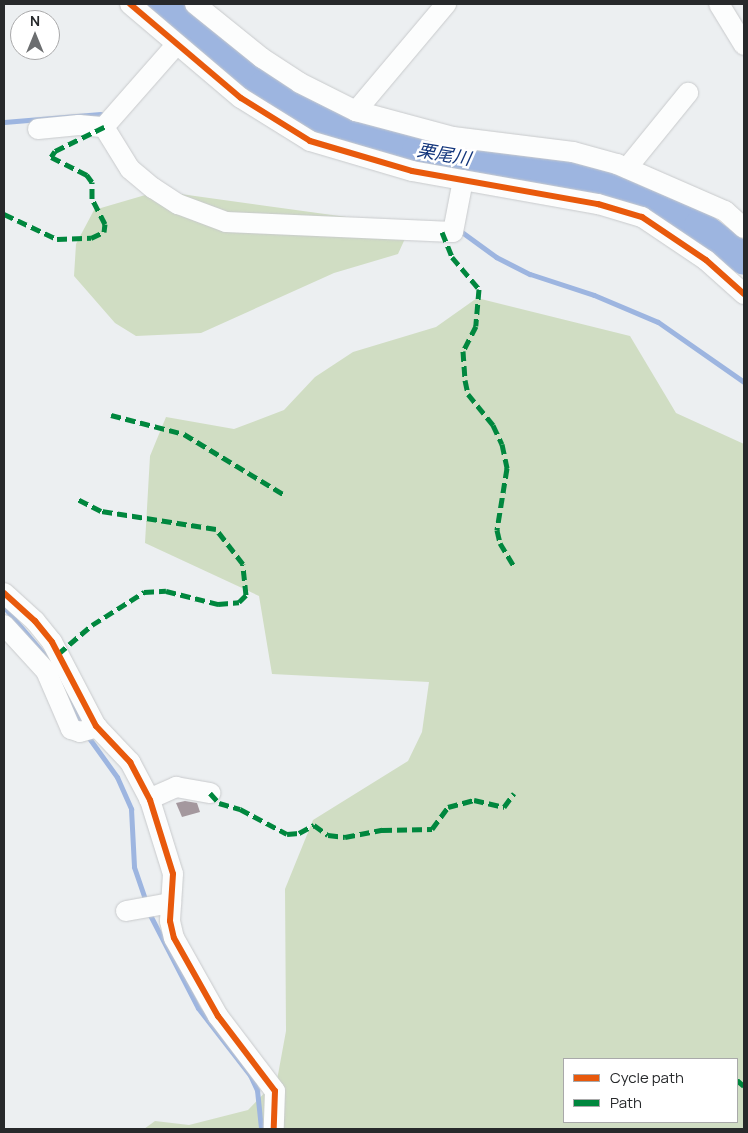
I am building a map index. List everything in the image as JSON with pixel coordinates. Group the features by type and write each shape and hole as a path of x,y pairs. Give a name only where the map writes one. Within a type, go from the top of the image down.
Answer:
{"street":[{"path":"130,4 176,45 241,98 310,141 356,157 464,180 598,204 642,217 706,260 744,294"},
{"path":"195,4 262,58 300,83 356,111 453,137 573,152 627,168 725,211 744,228"},
{"path":"356,111 446,4"},
{"path":"719,4 744,45"},
{"path":"104,127 176,45"},
{"path":"627,168 688,93"},
{"path":"38,129 79,125 104,127"},
{"path":"104,127 130,169 153,188 178,204 226,222 453,232 464,180"},
{"path":"4,594 36,621 52,642 97,727 130,762 149,799 173,874 170,921 179,951 218,1016 275,1091 274,1129"},
{"path":"4,625 46,671 71,729 80,732 97,727"},
{"path":"149,799 176,786 210,793"},
{"path":"126,911 171,903"}],"green space":[{"path":"159,191 383,222 408,232 398,254 334,273 201,333 136,336 115,323 74,276 76,244 94,210"},
{"path":"477,298 630,336 676,413 744,444 744,1129 144,1129 155,1121 189,1125 248,1110 277,1080 286,1031 285,889 313,820 408,761 422,732 429,682 272,674 259,596 145,543 150,456 166,417 234,429 284,410 315,377 353,352 436,327"}],"building":[{"path":"185,801 197,803 200,812 182,817 176,803"}],"waterway":[{"name":"栗尾川","path":"163,4 263,86 331,124 417,150 614,183 658,202 699,225 744,259"},
{"path":"4,122 101,114"},
{"path":"459,230 496,257 530,274 594,295 658,322 744,382"},
{"path":"4,607 49,660"},
{"path":"66,692 80,720"},
{"path":"89,738 117,777 131,809 134,867 146,902"},
{"path":"149,913 198,1008 250,1075 257,1090 261,1129"}],"marked path":[{"path":"4,214 57,239 91,238 104,232 105,224 92,199 92,182 87,175 51,157 55,151 104,127"},
{"path":"442,232 452,257 479,289 476,326 463,351 465,380 468,394 493,425 502,444 507,468 497,530 500,543 513,565"},
{"path":"111,415 184,434 283,494"},
{"path":"58,654 92,625 144,592 166,591 218,604 239,602 246,595 243,564 216,529 101,511 77,499"},
{"path":"210,793 219,803 240,809 287,834 299,833 314,825 328,835 345,837 382,830 432,829 448,807 474,800 504,807 514,793"},
{"path":"738,1081 744,1086"}],"cycle path":[{"path":"130,4 241,98 310,141 412,171 598,204 642,217 706,260 744,294"},
{"path":"4,593 35,621 52,642 96,726 130,762 150,800 173,874 170,921 174,938 218,1016 275,1091 274,1129"}]}
